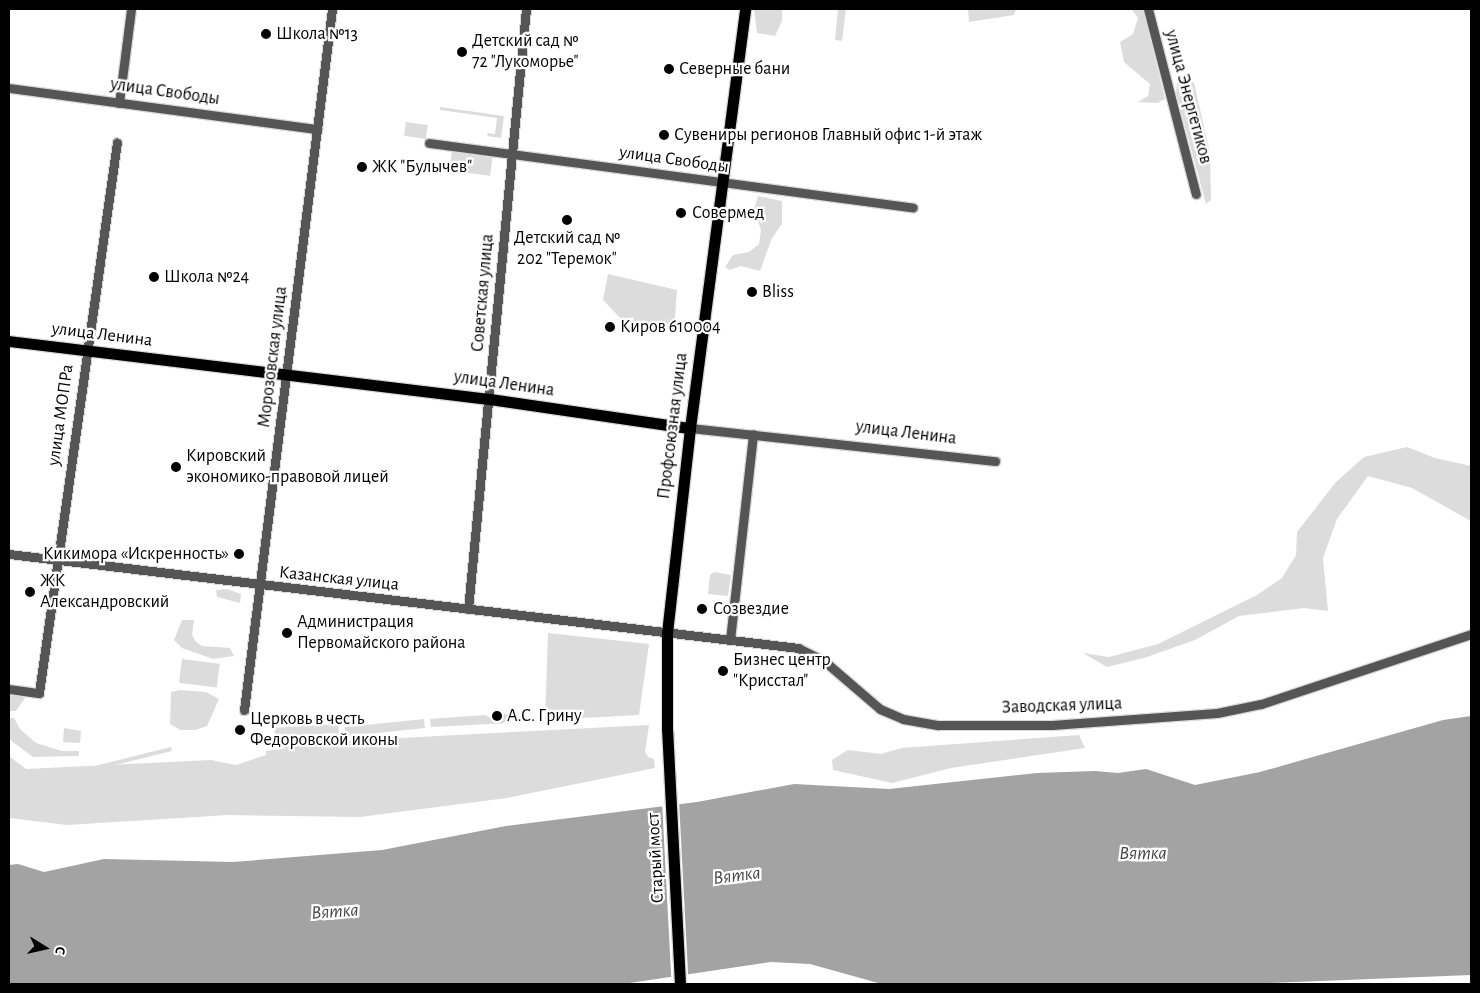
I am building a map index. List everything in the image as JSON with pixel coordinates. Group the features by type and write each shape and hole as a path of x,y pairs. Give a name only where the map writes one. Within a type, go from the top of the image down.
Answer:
{"main road":[{"name":"Профсоюзная улица","path":"667,730 667,633 690,428 745,9"},
{"name":"улица Ленина","path":"9,341 287,376 490,398 690,428"},
{"name":"Старый мост","path":"667,730 680,984"}],"street":[{"path":"118,103 131,9"},
{"name":"Морозовская улица","path":"244,710 258,586 287,376 332,9"},
{"name":"Советская улица","path":"468,609 490,398 511,153 526,9"},
{"name":"улица Энергетиков","path":"1148,9 1196,194"},
{"name":"улица Свободы","path":"9,88 317,129"},
{"name":"улица МОПРа","path":"9,689 39,693 56,560 117,142"},
{"name":"улица Свободы","path":"430,143 722,184 913,208"},
{"name":"улица Ленина","path":"690,428 995,461"},
{"path":"730,640 753,434"},
{"name":"Казанская улица","path":"9,554 258,586 667,633"},
{"name":"Заводская улица","path":"667,633 788,646 814,654 868,702 903,719 938,725 1044,725 1231,710 1399,660 1471,634"}],"shaded area":[{"path":"754,9 782,9 782,21 775,36 757,33"},
{"path":"838,9 846,9 842,41 835,40"},
{"path":"968,9 1016,9 1014,15 969,22"},
{"path":"1111,9 1143,9 1165,99 1157,103 1138,102 1148,96 1150,84 1124,62 1120,42 1133,34 1138,18 1132,10"},
{"path":"1178,74 1194,83 1210,153 1211,200 1206,204 1176,93"},
{"path":"440,107 504,116 501,138 487,136 488,133 495,134 497,118 440,110"},
{"path":"406,122 428,125 426,139 404,136"},
{"path":"452,150 493,155 490,176 449,171"},
{"path":"758,196 782,201 782,224 772,238 760,271 741,266 730,270 725,267 733,255 749,252 759,244 761,230 754,209"},
{"path":"608,274 677,290 674,331 625,323 603,300"},
{"path":"1407,447 1435,458 1471,466 1471,521 1412,488 1368,476 1337,519 1323,558 1328,611 1304,608 1239,616 1195,640 1144,658 1107,667 1083,653 1109,657 1158,644 1257,595 1282,578 1296,555 1297,532 1336,482 1364,457"},
{"path":"714,572 731,575 728,596 708,594 710,575"},
{"path":"227,589 241,594 240,603 217,597 216,590"},
{"path":"182,620 194,620 192,635 196,642 202,646 230,648 234,656 213,659 182,648 174,640"},
{"path":"548,633 649,644 639,715 545,720"},
{"path":"182,659 220,664 217,687 179,683"},
{"path":"180,690 206,692 219,699 207,726 195,730 180,730 170,724 171,692"},
{"path":"9,693 25,698 16,711 9,711"},
{"path":"500,714 510,714 510,723 431,727 430,719 485,715 497,721"},
{"path":"9,718 14,718 20,729 36,743 62,751 79,751 79,756 33,757 9,739"},
{"path":"424,719 425,728 345,736 344,727"},
{"path":"338,724 339,733 277,736 272,728"},
{"path":"649,725 645,752 648,757 654,759 655,768 507,798 360,817 228,815 67,825 9,818 9,756 26,769 211,760 236,765 266,755 266,751 285,748 285,744"},
{"path":"64,728 81,731 80,743 63,742"},
{"path":"1079,735 1085,748 951,768 892,783 833,770 832,760 848,750 881,754 901,748"},
{"path":"171,747 172,751 87,772 86,768"}],"water":[{"name":"Вятка","path":"1471,716 1471,975 1248,984 910,984 878,983 810,964 771,962 623,984 9,984 9,865 18,864 44,872 104,859 233,862 382,850 506,826 697,802 794,784 889,789 1037,773 1095,771 1118,773 1146,769 1195,785 1260,772 1443,720"}],"pier":[{"path":"679,801 688,977 671,978 662,802"}],"place":[{"name":"Школа №13","path":"266,34"},
{"name":"Детский сад № 72 \"Лукоморье\"","path":"462,52"},
{"name":"Северные бани","path":"669,69"},
{"name":"Сувениры регионов Главный офис 1-й этаж","path":"664,135"},
{"name":"ЖК \"Булычев\"","path":"362,167"},
{"name":"Совермед","path":"681,213"},
{"name":"Детский сад № 202 \"Теремок\"","path":"567,220"},
{"name":"Школа №24","path":"154,277"},
{"name":"Bliss","path":"752,292"},
{"name":"Киров 610004","path":"610,327"},
{"name":"Кировский экономико-правовой лицей","path":"176,467"},
{"name":"Кикимора «Искренность»","path":"239,554"},
{"name":"ЖК Александровский","path":"30,592"},
{"name":"Созвездие","path":"702,609"},
{"name":"Администрация Первомайского района","path":"287,633"},
{"name":"Бизнес центр \"Крисстал\"","path":"723,671"},
{"name":"А.С. Грину","path":"497,716"},
{"name":"Церковь в честь Федоровской иконы","path":"240,730"}]}
